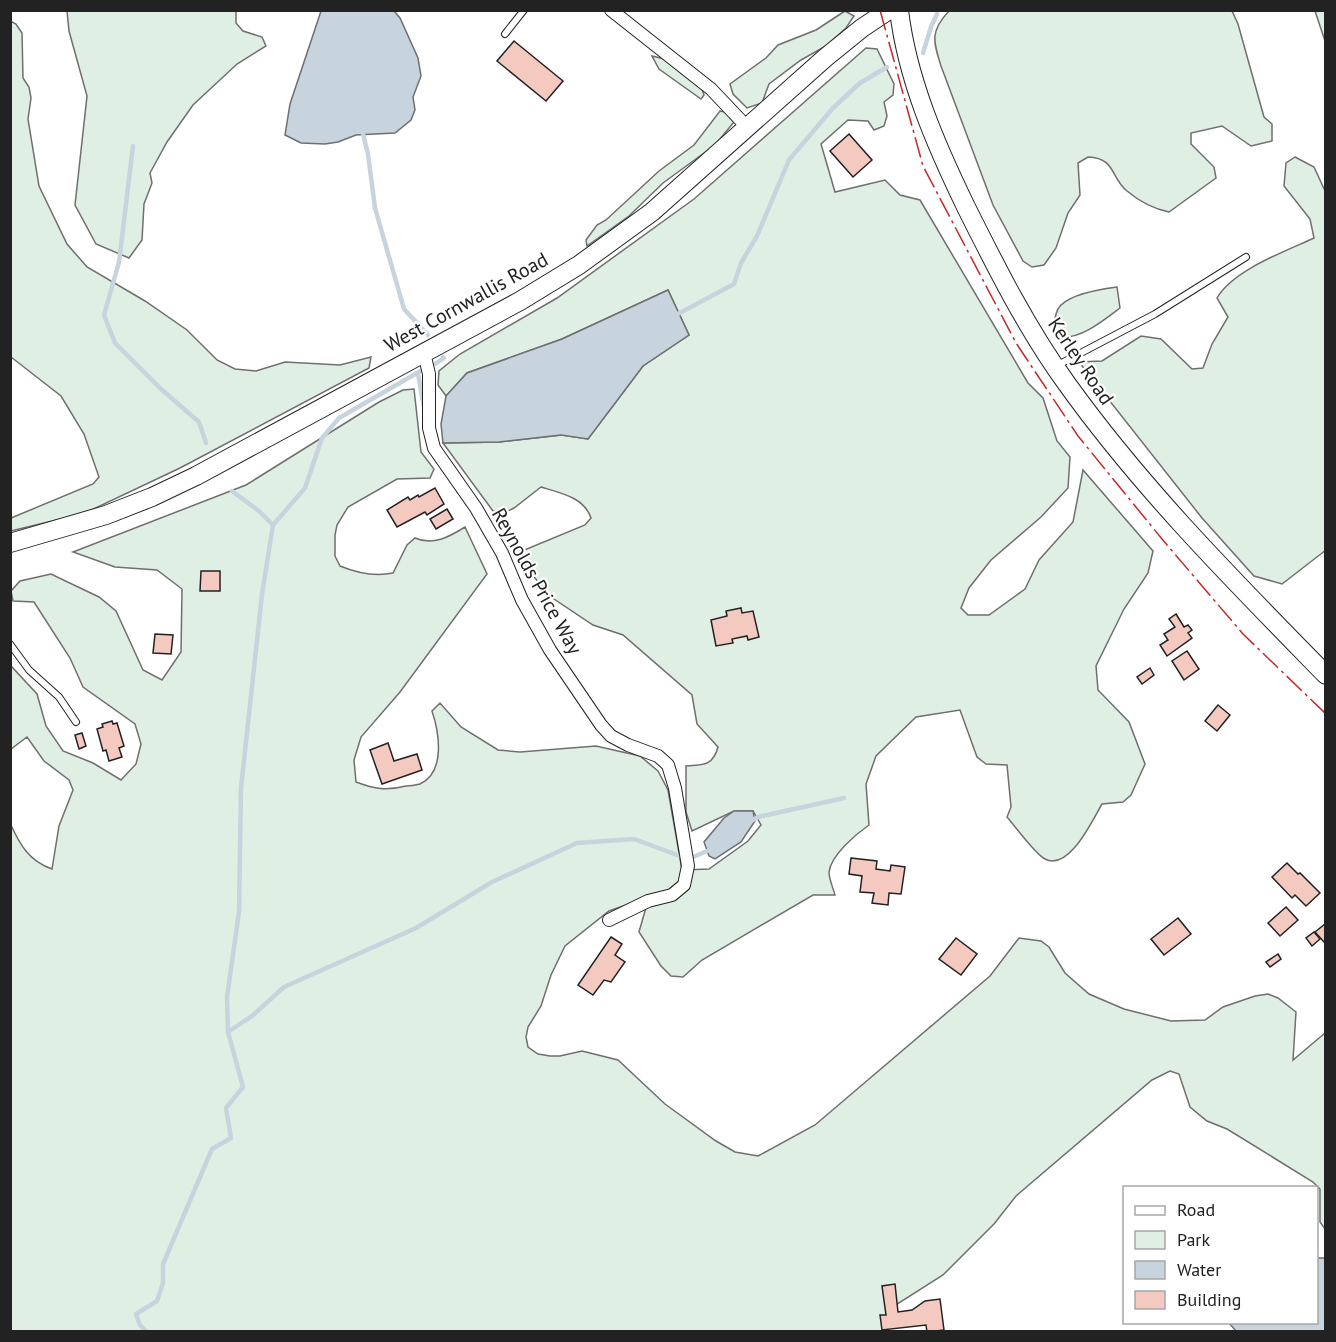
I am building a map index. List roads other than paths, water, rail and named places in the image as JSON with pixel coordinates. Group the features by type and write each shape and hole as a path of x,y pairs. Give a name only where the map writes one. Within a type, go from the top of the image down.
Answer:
{"street":[{"path":"611,10 711,89 748,128"},
{"name":"West Cornwallis Road","path":"10,543 106,515 152,497 196,476 520,301 615,241 652,212 832,52 889,10"},
{"name":"Kerley Road","path":"899,10 906,52 914,80 956,185 1011,294 1055,366 1112,443 1207,554 1326,675"},
{"name":"Reynolds Price Way","path":"424,352 429,374 429,428 434,448 476,508 502,553 522,600 550,650 611,736 658,756 668,765 675,788 688,866 684,885 672,895 648,901 609,920"}],"lane":[{"path":"506,34 524,10"},
{"path":"1055,366 1155,314 1246,257"},
{"path":"10,644 29,670 59,697 76,722"}],"water":[{"path":"321,11 394,11 400,18 418,58 421,76 413,97 415,110 411,120 395,133 356,135 325,144 301,143 285,135 290,104"},
{"path":"668,290 689,335 643,366 588,439 561,435 499,442 443,443 441,424 446,396 467,373 562,339"},
{"path":"734,811 753,811 755,821 741,842 715,859 709,856 704,842 724,818"},
{"path":"1318,1258 1325,1258 1325,1331 1236,1331 1230,1324 1318,1324"}],"waterway":[{"path":"923,53 937,14"},
{"path":"676,315 734,284 741,263 757,236 789,160 833,108 860,83 887,67"},
{"path":"362,130 368,154 375,208 404,309 428,335"},
{"path":"133,146 119,262 104,315 115,343 161,389 199,422 206,443"},
{"path":"435,364 443,357"},
{"path":"147,1332 140,1325 136,1314 157,1301 163,1283 163,1264 212,1149 231,1138 226,1108 243,1087 228,1032 227,997 239,912 241,788 262,594 273,525 305,488 322,438 339,418 424,369"},
{"path":"418,374 424,407"},
{"path":"232,491 259,511 273,525"},
{"path":"751,821 758,817 844,798"},
{"path":"228,1032 252,1016 284,987 416,928 492,882 577,843 634,839 688,859 712,849"}]}
